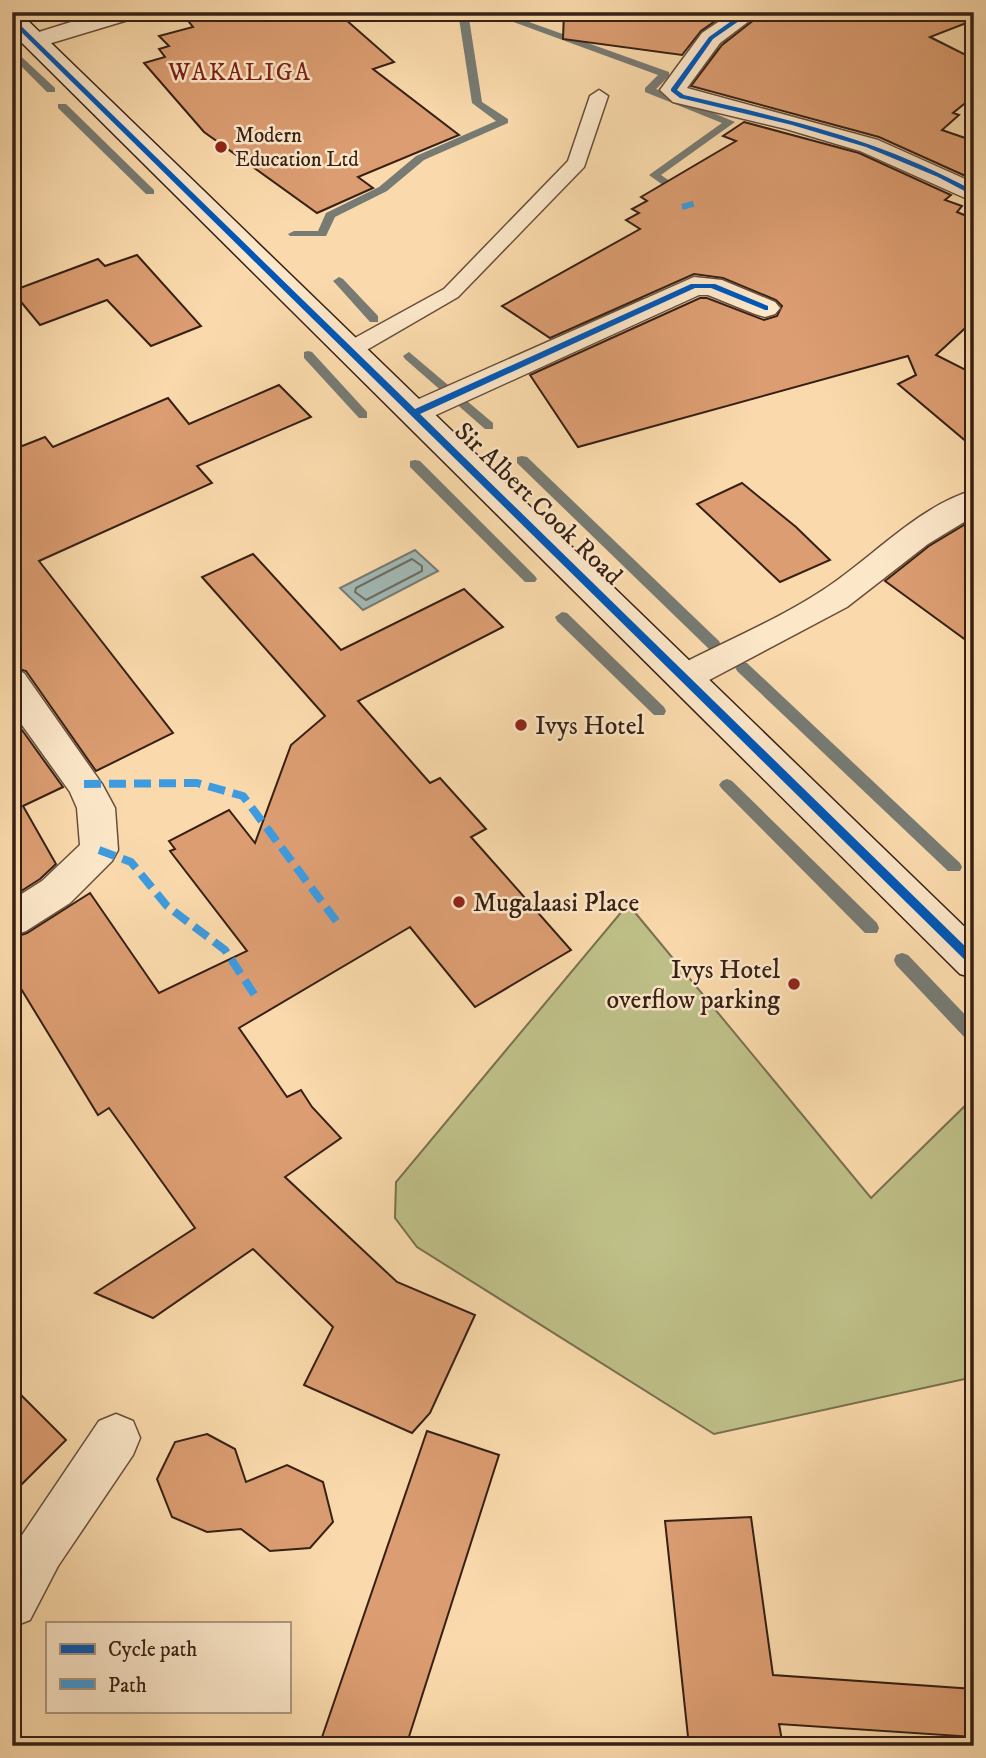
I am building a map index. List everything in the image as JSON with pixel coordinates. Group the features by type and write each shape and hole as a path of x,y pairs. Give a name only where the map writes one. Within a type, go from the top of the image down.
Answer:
{"street":[{"path":"35,41 130,12"},
{"path":"749,12 711,38 673,90 682,97 772,118 874,148 936,171 974,194"},
{"name":"Sir Albert Cook Road","path":"12,19 974,962"},
{"path":"414,413 694,286 712,286 765,308"},
{"path":"684,678 835,599 916,537 974,501"},
{"path":"12,682 58,751 84,784 96,808 99,850 56,892 12,920"},
{"path":"12,1602 40,1548 116,1438"}],"lane":[{"path":"350,350 451,293 577,163 599,96"}],"green space":[{"path":"628,904 871,1198 974,1097 974,1377 714,1434 417,1247 395,1218 396,1182"}],"water":[{"path":"415,550 438,571 363,610 340,588"}],"building":[{"path":"181,12 337,12 394,62 373,69 459,135 358,177 373,188 317,213 204,132 144,63 165,57 159,49 169,46 159,36 193,27"},
{"path":"564,12 728,12 701,31 682,55 563,39"},
{"path":"764,12 853,12 865,19 877,12 974,12 974,20 930,37 974,59 974,96 953,113 959,115 942,130 974,141 974,175 970,178 879,137 691,86 722,45"},
{"path":"744,122 859,153 951,195 945,200 962,206 957,212 974,219 974,320 936,355 974,374 974,448 898,384 916,375 908,356 578,447 530,375 700,298 707,298 764,320 777,316 782,306 776,300 723,278 694,274 550,338 502,306 640,229 626,220 639,213 632,209 647,201 641,197 736,141 723,136"},
{"path":"137,255 201,326 151,346 107,300 40,325 12,291 98,259 105,266"},
{"path":"279,385 311,417 197,466 212,483 39,561 173,733 96,771 26,671 12,667 12,450 45,437 53,447 168,398 189,424"},
{"path":"742,483 796,527 830,560 780,582 697,504"},
{"path":"974,519 974,646 885,581 929,546"},
{"path":"253,554 341,650 464,589 503,627 358,701 430,783 440,778 486,829 471,837 571,950 475,1007 410,927 239,1028 287,1097 301,1090 312,1107 341,1138 285,1177 397,1282 475,1315 430,1413 412,1433 304,1385 333,1327 253,1249 153,1318 95,1293 195,1228 109,1108 98,1115 12,974 12,938 27,933 90,893 159,993 247,951 170,851 175,849 169,841 229,810 255,843 291,745 325,716 202,577"},
{"path":"22,730 63,787 23,806 56,864 40,879 12,897 12,734"},
{"path":"12,1386 66,1440 12,1494"},
{"path":"427,1431 499,1455 406,1746 319,1746"},
{"path":"207,1434 235,1449 246,1482 287,1465 323,1482 333,1522 310,1548 270,1551 241,1529 207,1532 172,1517 157,1479 175,1442"},
{"path":"751,1517 773,1675 974,1689 974,1737 779,1724 783,1746 689,1746 665,1521"}],"waterway":[{"path":"321,18 370,12"},
{"path":"294,234 322,234 330,215 383,189 420,158 504,121 477,103 463,12"},
{"path":"491,12 665,74 649,90 730,122 654,175 681,193"},
{"path":"688,16 732,44 693,66"},
{"path":"12,51 51,90"},
{"path":"62,106 150,192"},
{"path":"339,281 374,319"},
{"path":"579,330 639,296"},
{"path":"308,355 363,415"},
{"path":"409,356 489,426"},
{"path":"522,460 714,645"},
{"path":"415,464 530,579"},
{"path":"562,617 659,711"},
{"path":"742,667 954,867"},
{"path":"727,785 871,928"},
{"path":"902,960 974,1036"}],"marked path":[{"path":"682,207 696,203"},
{"path":"84,784 197,783 243,796 337,922"},
{"path":"99,850 131,862 167,906 225,950 256,997"}],"cycle path":[{"path":"749,12 711,38 673,90 682,97 795,124 869,146 905,159 974,194"},
{"path":"12,19 974,962"},
{"path":"414,413 694,286 712,286 765,308"}],"place":[{"name":"Modern Education Ltd","path":"221,147"},
{"name":"Ivys Hotel","path":"521,725"},
{"name":"Mugalaasi Place","path":"459,902"},
{"name":"Ivys Hotel overflow parking","path":"794,984"}],"district":[{"name":"WAKALIGA","path":"240,72"}]}
